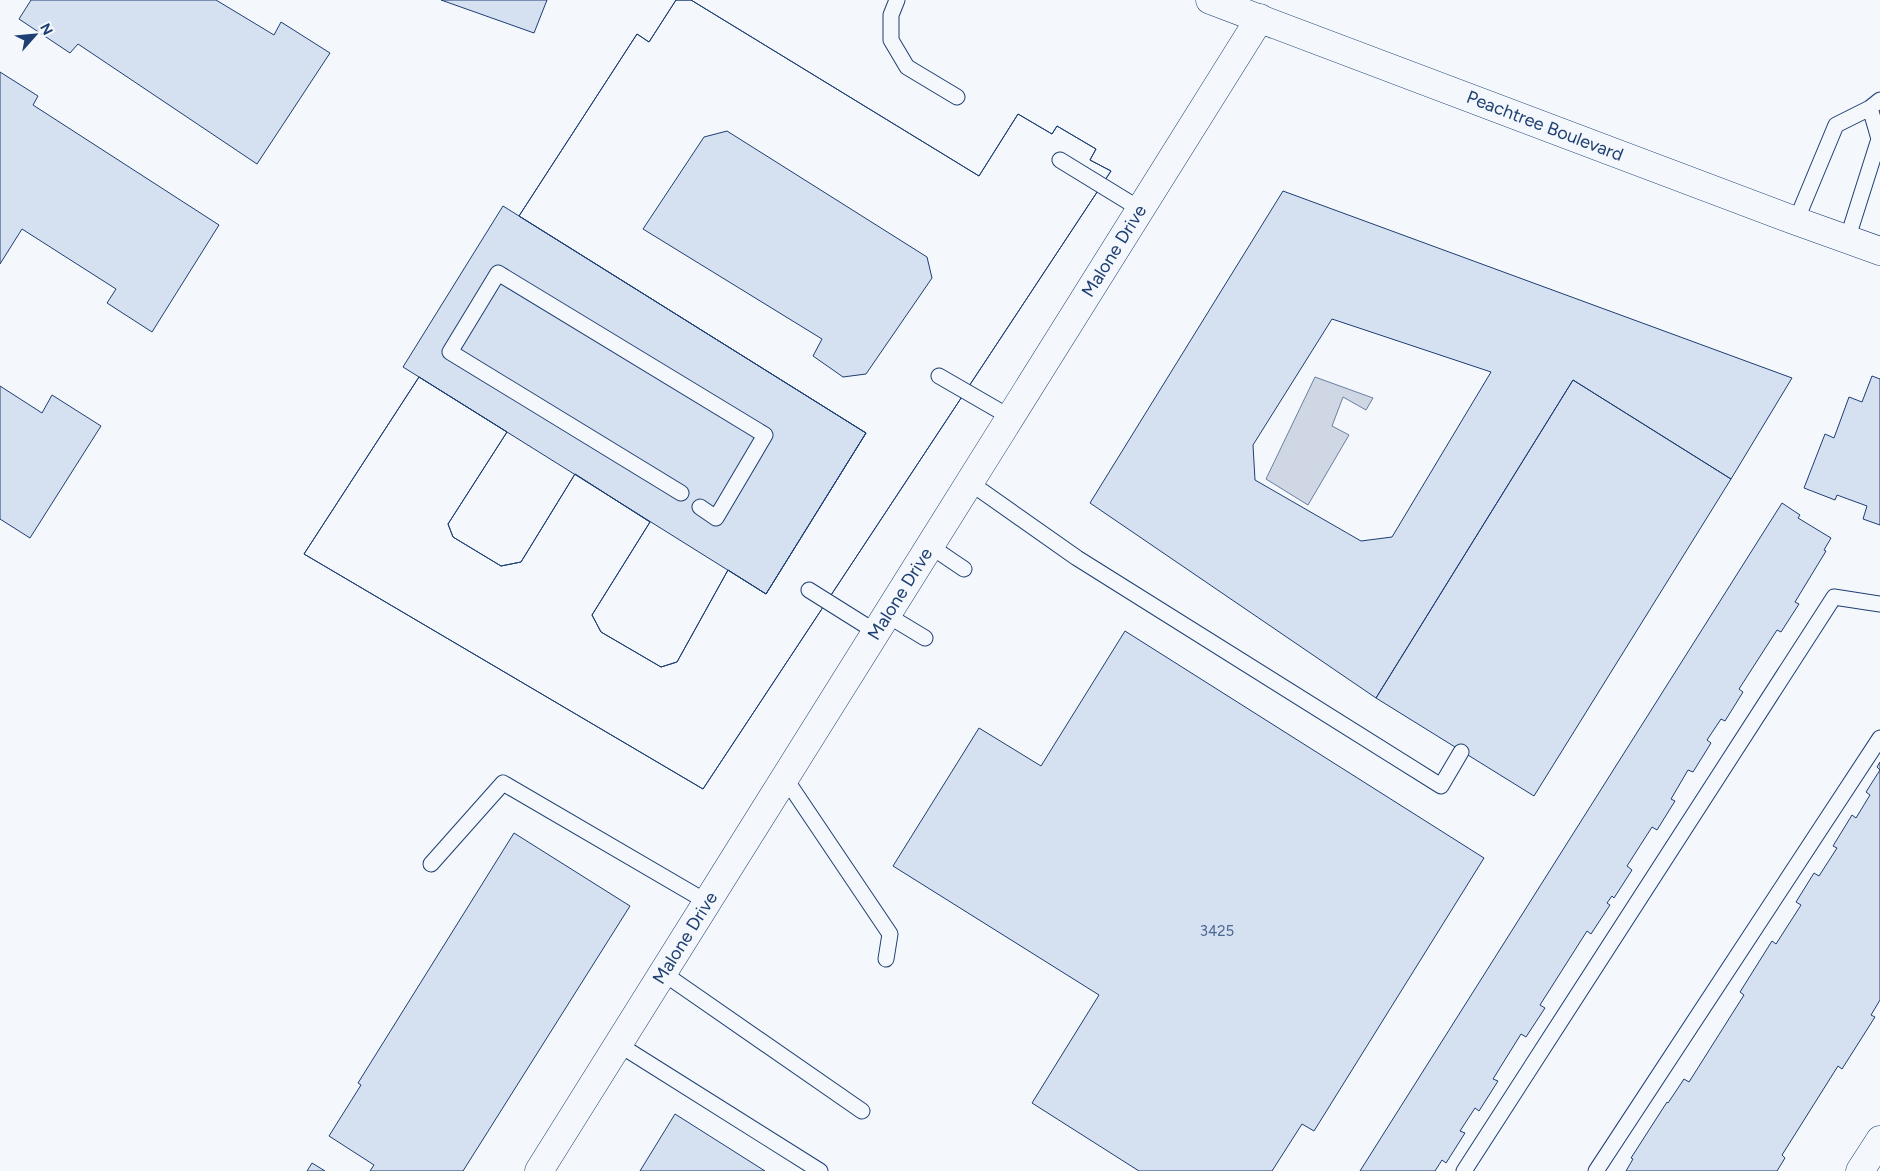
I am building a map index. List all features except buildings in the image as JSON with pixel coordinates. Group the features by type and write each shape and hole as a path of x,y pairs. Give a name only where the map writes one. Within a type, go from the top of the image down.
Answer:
{"main road":[{"name":"Peachtree Boulevard","path":"1210,0 1880,251"},
{"name":"Malone Drive","path":"539,1171 1260,18"},
{"path":"1860,1171 1880,1140"}],"lane":[{"path":"897,0 891,15 891,40 907,67 957,97"},
{"path":"1796,221 1836,125 1875,104 1879,139 1847,240"},
{"path":"1060,160 1140,209"},
{"path":"681,493 450,352 498,273 765,435 716,518 700,507"},
{"path":"940,376 1010,417"},
{"path":"969,482 1077,558 1441,786 1461,752"},
{"path":"930,546 964,569"},
{"path":"809,590 881,623 925,638"},
{"path":"1464,1171 1834,597 1880,604"},
{"path":"1596,1171 1880,738"},
{"path":"785,778 890,934 886,960"},
{"path":"431,864 503,783 707,902"},
{"path":"663,974 862,1111"},
{"path":"618,1044 820,1171"}],"shaded area":[{"path":"1315,377 1373,398 1366,410 1343,397 1332,426 1349,435 1308,505 1266,479"}]}
